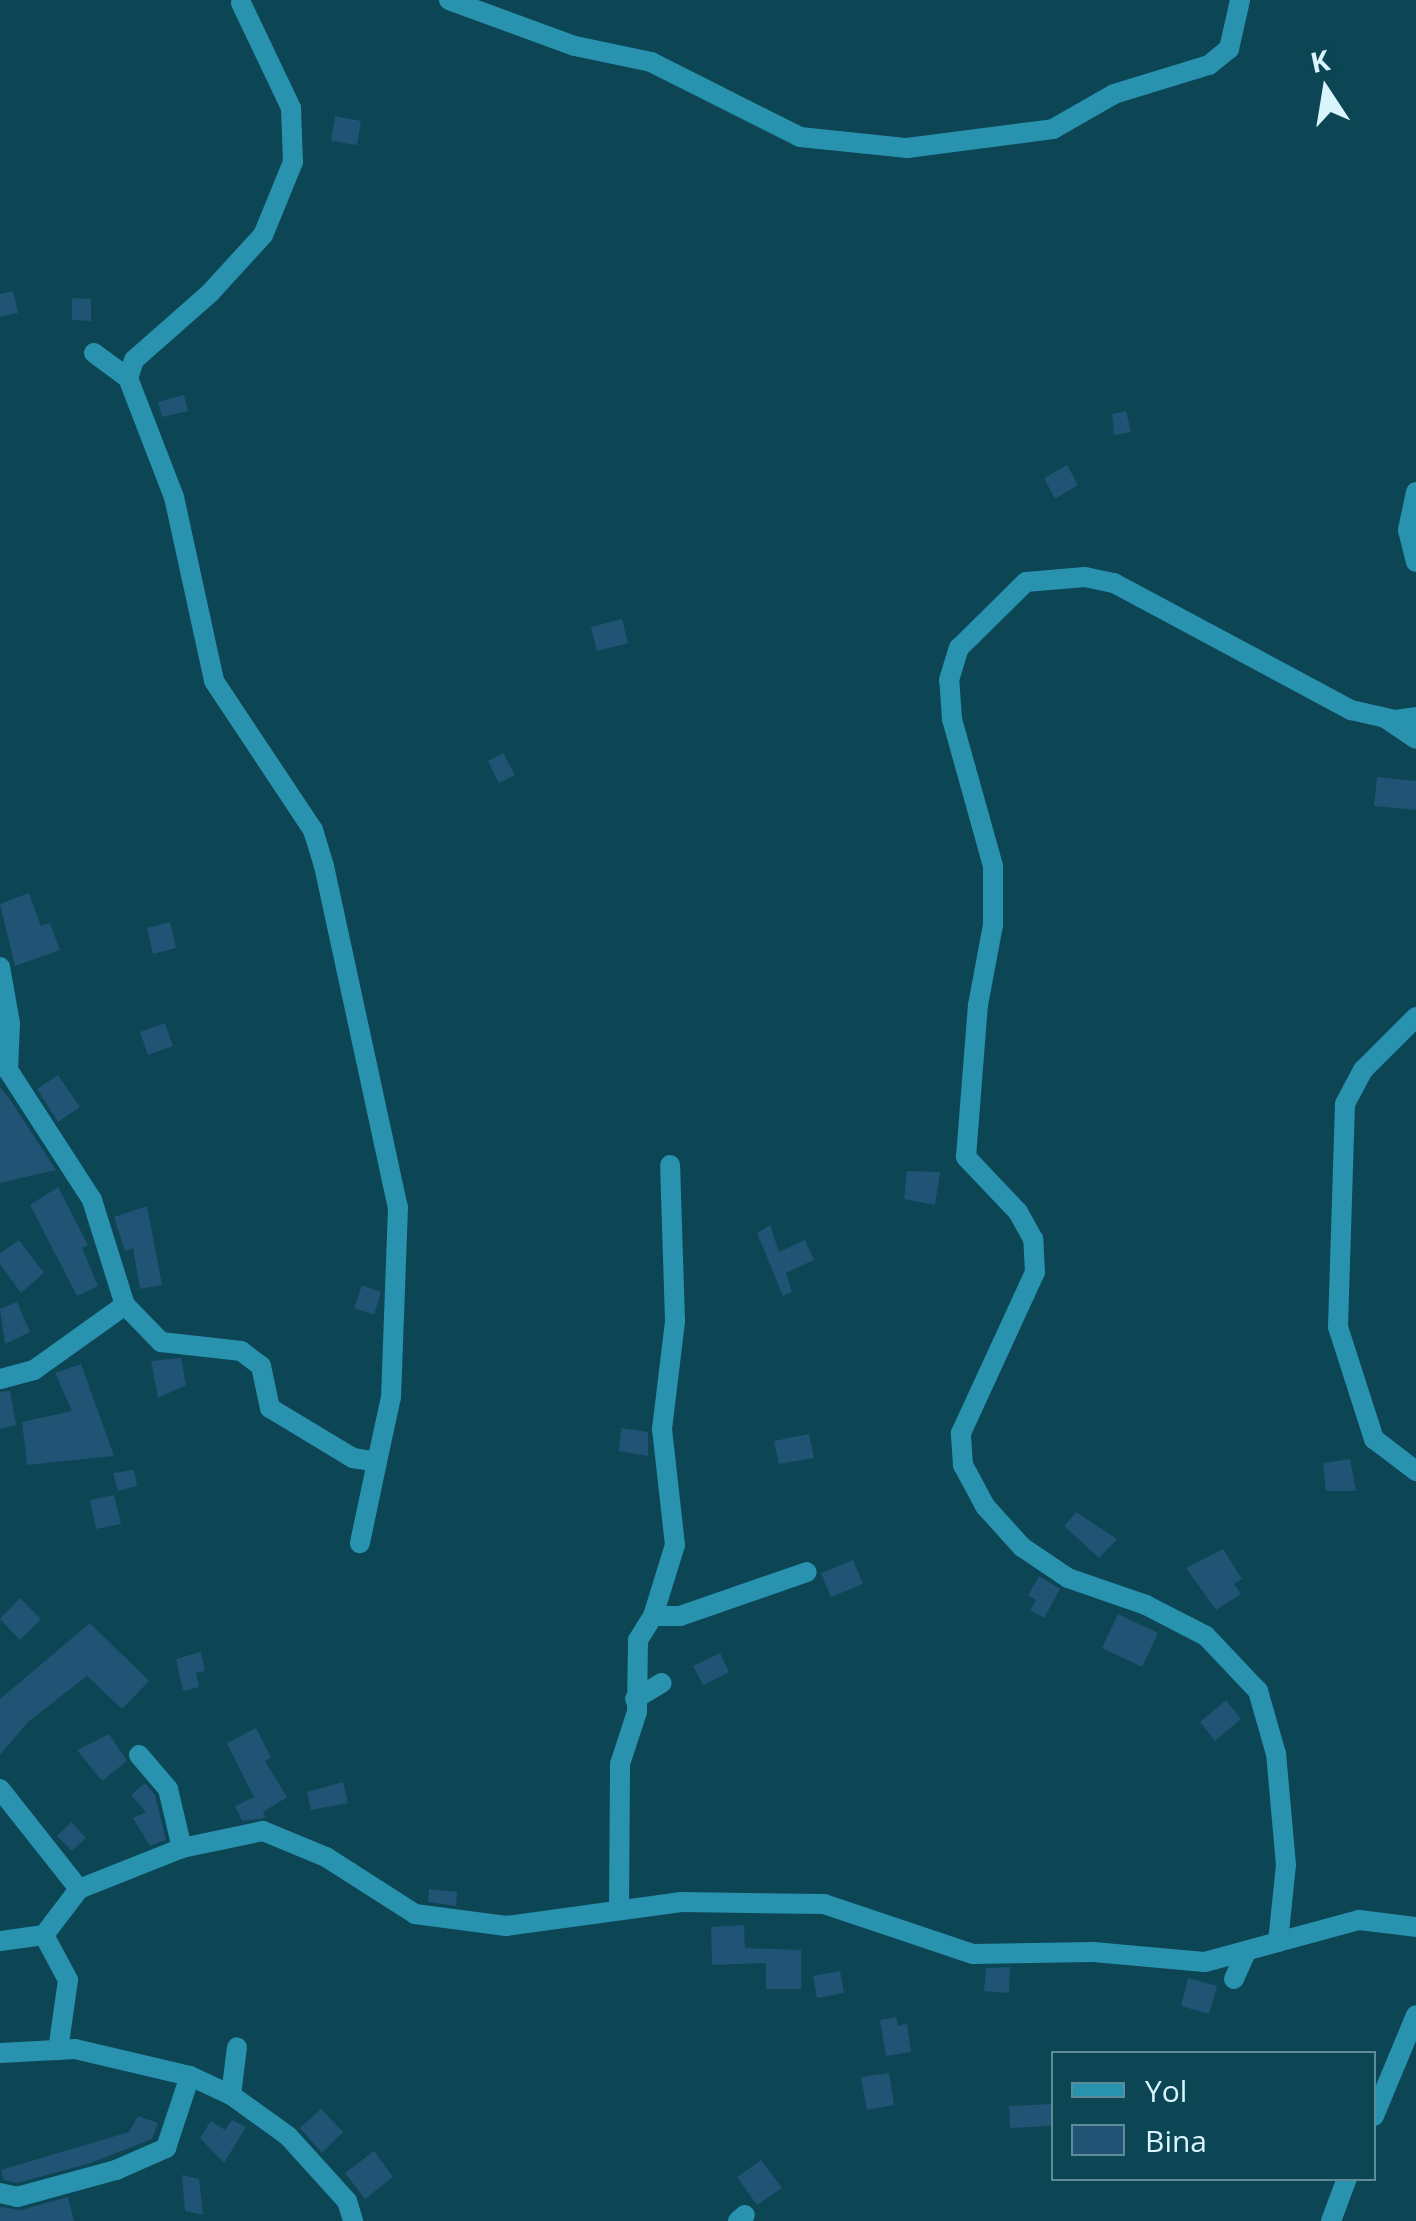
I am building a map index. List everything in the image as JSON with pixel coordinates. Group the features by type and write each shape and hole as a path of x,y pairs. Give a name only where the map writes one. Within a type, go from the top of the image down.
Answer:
{"street":[{"path":"449,0 575,46 650,62 800,137 907,148 1054,129 1114,94 1209,65 1229,49 1240,0"},
{"path":"128,378 134,360 210,293 263,234 294,162 292,108 241,4"},
{"path":"94,353 128,378 174,496 214,680 313,830 328,884 398,1208 390,1397 360,1544"},
{"path":"1416,492 1408,530 1416,562"},
{"path":"1278,1942 1286,1865 1276,1754 1258,1691 1206,1636 1146,1605 1068,1578 1022,1547 985,1506 963,1465 960,1433 1035,1272 1032,1239 1018,1212 966,1157 978,1005 994,926 992,866 952,719 949,680 959,648 1026,582 1085,577 1114,583 1296,686 1385,718 1416,739"},
{"path":"1385,718 1416,717"},
{"path":"0,966 10,1023 8,1070 92,1200 125,1306 160,1342 241,1351 261,1366 270,1408 353,1458 377,1462"},
{"path":"1416,1018 1363,1070 1345,1104 1338,1327 1374,1439 1416,1471"},
{"path":"620,1910 614,1893 620,1764 636,1699 638,1640 653,1616 675,1545 662,1429 675,1321 670,1165"},
{"path":"0,1378 34,1370 125,1306"},
{"path":"653,1616 680,1616 808,1572"},
{"path":"636,1699 662,1682"},
{"path":"138,1756 168,1789 182,1848"},
{"path":"0,1789 79,1889"},
{"path":"0,1942 44,1936 79,1889 182,1848 263,1831 326,1857 416,1914 506,1926 681,1902 824,1904 973,1954 1093,1952 1205,1962 1358,1920 1416,1927"},
{"path":"44,1936 68,1980 58,2050"},
{"path":"1234,1979 1245,1954"},
{"path":"1376,2111 1416,2015"},
{"path":"230,2095 237,2048"},
{"path":"0,2053 58,2050 190,2076 230,2095 288,2136 347,2200 353,2221"},
{"path":"0,2193 17,2197 116,2170 166,2148 190,2076"},
{"path":"1331,2221 1346,2181"}],"building":[{"path":"335,116 361,121 357,145 331,141"},
{"path":"13,291 18,313 0,317 0,294"},
{"path":"72,298 91,299 91,321 72,320"},
{"path":"184,395 188,411 162,417 158,402"},
{"path":"1126,411 1131,432 1114,435 1112,414"},
{"path":"1067,465 1078,485 1055,499 1044,478"},
{"path":"622,619 628,643 597,651 591,627"},
{"path":"503,753 515,775 499,783 488,761"},
{"path":"1377,777 1416,781 1416,810 1374,806"},
{"path":"29,893 41,926 50,923 60,950 15,966 0,904"},
{"path":"170,922 176,948 153,954 147,928"},
{"path":"165,1023 173,1046 148,1055 140,1032"},
{"path":"58,1075 80,1107 58,1122 37,1089"},
{"path":"0,1087 11,1101 56,1170 0,1183"},
{"path":"907,1171 940,1172 935,1205 904,1199"},
{"path":"58,1187 88,1245 82,1248 98,1286 77,1296 30,1205"},
{"path":"147,1206 162,1285 140,1289 133,1248 125,1251 114,1217"},
{"path":"770,1225 779,1252 805,1240 814,1260 786,1273 792,1292 783,1296 757,1233"},
{"path":"19,1240 44,1273 21,1293 0,1264 0,1253"},
{"path":"362,1285 381,1292 374,1315 354,1308"},
{"path":"17,1302 30,1332 5,1344 0,1309"},
{"path":"181,1358 186,1385 158,1398 151,1361"},
{"path":"81,1364 114,1456 27,1465 22,1422 72,1411 55,1373"},
{"path":"10,1391 16,1425 0,1429 0,1392"},
{"path":"621,1428 648,1432 648,1456 619,1451"},
{"path":"809,1434 814,1458 779,1464 774,1441"},
{"path":"1350,1459 1356,1491 1326,1491 1323,1463"},
{"path":"134,1470 137,1486 118,1491 113,1473"},
{"path":"114,1495 121,1524 96,1529 90,1500"},
{"path":"1076,1512 1117,1539 1099,1558 1064,1526"},
{"path":"1223,1549 1242,1579 1234,1584 1241,1594 1216,1610 1186,1568"},
{"path":"853,1560 863,1584 831,1597 821,1573"},
{"path":"1039,1576 1060,1589 1044,1618 1030,1610 1036,1600 1028,1595"},
{"path":"20,1598 41,1619 20,1640 0,1619"},
{"path":"1118,1614 1158,1633 1142,1667 1102,1648"},
{"path":"90,1623 149,1681 122,1709 87,1676 28,1722 0,1755 0,1699"},
{"path":"201,1652 205,1671 196,1673 199,1687 183,1691 176,1659"},
{"path":"720,1653 729,1672 703,1685 693,1666"},
{"path":"1226,1700 1241,1719 1215,1741 1200,1722"},
{"path":"256,1728 271,1758 265,1761 287,1797 263,1812 265,1818 242,1821 235,1806 254,1797 227,1743"},
{"path":"109,1734 127,1761 102,1781 77,1750"},
{"path":"343,1782 348,1803 311,1810 307,1792"},
{"path":"145,1783 155,1795 166,1840 150,1846 133,1818 146,1812 131,1795"},
{"path":"71,1822 86,1838 72,1851 57,1836"},
{"path":"429,1889 457,1892 456,1906 428,1902"},
{"path":"744,1925 745,1948 801,1950 801,1989 766,1989 766,1963 712,1965 711,1927"},
{"path":"1010,1967 1009,1993 984,1991 986,1968"},
{"path":"840,1971 844,1993 817,1998 813,1976"},
{"path":"1188,1978 1217,1986 1209,2014 1181,2006"},
{"path":"896,2017 898,2026 907,2024 911,2052 886,2056 880,2020"},
{"path":"889,2073 894,2105 867,2110 861,2077"},
{"path":"1051,2104 1051,2126 1010,2128 1009,2106"},
{"path":"321,2109 343,2132 322,2153 300,2128"},
{"path":"138,2116 158,2123 152,2139 91,2163 17,2183 4,2180 1,2170 129,2132"},
{"path":"232,2120 246,2127 224,2163 200,2138 211,2121 225,2130"},
{"path":"374,2151 393,2177 365,2199 345,2173"},
{"path":"761,2160 782,2188 757,2205 737,2177"},
{"path":"182,2175 199,2179 203,2215 185,2211"},
{"path":"68,2197 74,2221 0,2221 0,2207 21,2210"}]}
